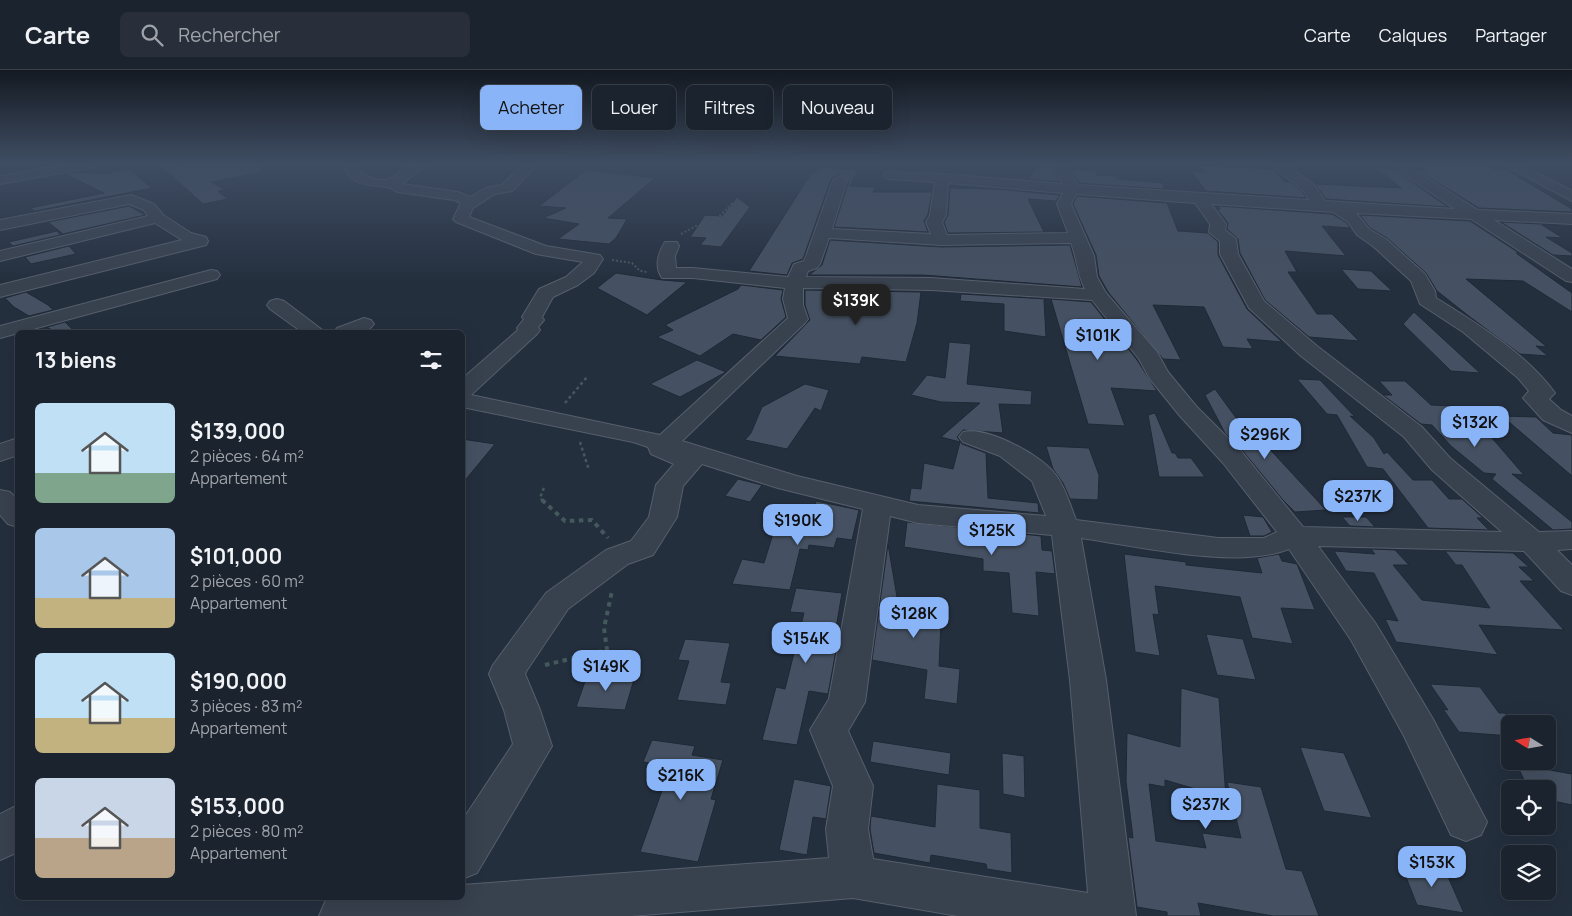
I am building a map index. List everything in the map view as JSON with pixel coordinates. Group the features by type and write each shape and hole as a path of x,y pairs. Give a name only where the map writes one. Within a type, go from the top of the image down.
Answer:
{"street":[{"path":"0,225 114,202"},
{"path":"0,291 200,241 185,236 158,218 148,207 139,202"},
{"path":"465,388 530,330 527,328 534,320 532,317 546,293 572,282 588,269 594,259 542,250 462,221 462,214 469,202"},
{"path":"467,205 471,202"},
{"path":"465,854 533,746 508,674 511,665 557,601 617,556 642,548 663,517 670,485 691,461 660,449 798,320 792,304 800,268 810,264 815,256 833,202"},
{"path":"938,202 938,215 934,222 941,240"},
{"path":"1065,202 1085,256 1088,277 1098,295 1149,358 1158,374 1188,411 1232,457 1295,536 1364,633 1420,730 1466,822"},
{"path":"1203,202 1218,224 1216,232 1228,238 1229,254 1256,304 1309,351 1412,432 1441,464 1532,542 1572,584"},
{"path":"1254,202 1572,219"},
{"path":"1325,202 1354,219 1363,232 1380,243 1419,278 1426,291 1427,300 1470,328 1526,373 1543,393 1535,398 1552,415 1572,426"},
{"path":"1458,202 1572,277"},
{"path":"0,256 158,218"},
{"path":"823,234 941,240 1077,238"},
{"path":"671,246 666,256 668,274 693,273 775,282 931,284 1098,295"},
{"path":"0,332 211,275"},
{"path":"277,305 313,330"},
{"path":"349,330 364,324"},
{"path":"465,401 638,436 788,482 918,514 1066,527 1218,548 1267,547 1295,536 1532,542 1572,540"},
{"path":"972,437 1009,451 1044,477 1066,527 1088,680 1113,916"},
{"path":"0,453 15,447"},
{"path":"0,498 15,515"},
{"path":"854,877 847,829 853,786 829,730 847,702 878,503"},
{"path":"0,841 15,827"},
{"path":"434,904 854,877 1089,916"},
{"path":"342,916 419,900"}],"path":[{"path":"671,246 670,242 687,230 712,224 733,202"},
{"path":"594,259 632,263 640,271 668,274"},
{"path":"560,420 551,415 587,376"}],"building":[{"path":"57,202 78,202 35,211 30,208"},
{"path":"544,202 626,202 608,218 627,219 616,238 609,244 558,239 579,224 543,218 566,208 539,206"},
{"path":"733,202 744,202 750,207 721,247 700,245 706,238 690,237 705,215 722,216"},
{"path":"793,202 823,202 803,259 792,263 787,275 749,271"},
{"path":"842,202 930,202 928,214 924,221 928,232 834,227"},
{"path":"949,202 1030,202 1044,232 948,233 944,222 948,215"},
{"path":"1074,202 1167,203 1178,231 1208,233 1218,242 1218,255 1247,309 1282,342 1247,339 1253,349 1223,347 1204,307 1153,305 1181,360 1163,359 1108,292 1099,276 1096,255"},
{"path":"1379,202 1442,202 1448,207"},
{"path":"1470,202 1561,202 1572,209 1572,212 1479,208"},
{"path":"129,206 145,215 63,234 48,222"},
{"path":"1218,206 1332,214 1347,223 1350,228 1322,226 1346,256 1285,251 1297,272 1288,272 1317,314 1332,314 1359,341 1309,337 1265,300 1240,253 1238,239 1227,229 1228,223 1217,209 1220,209"},
{"path":"1360,215 1470,221 1519,253 1516,253 1572,293 1572,312 1523,281 1466,279 1547,347 1536,346 1548,356 1520,354 1470,317 1437,291 1426,273 1387,238 1370,228"},
{"path":"1501,222 1559,225 1542,225 1563,238 1546,237 1572,253 1572,256 1553,255"},
{"path":"57,231 60,235 13,246 9,242"},
{"path":"830,240 941,247 1070,245 1082,287 923,275 809,275 822,265"},
{"path":"69,246 76,254 31,264 25,257"},
{"path":"1341,269 1371,271 1392,291 1358,289"},
{"path":"616,273 687,282 647,315 597,288"},
{"path":"741,285 783,290 781,299 786,317 761,340 733,334 700,356 657,337 673,330 665,325 738,289"},
{"path":"805,290 921,292 917,323 906,362 862,357 860,364 775,356 810,320 805,305"},
{"path":"26,292 53,310 29,316 14,307 5,298"},
{"path":"961,294 1047,299 1044,300 1046,337 1004,331 1004,304 960,301"},
{"path":"1051,299 1091,302 1137,360 1157,391 1111,388 1125,426 1088,424"},
{"path":"1414,312 1480,373 1451,371 1403,324"},
{"path":"65,322 73,330 52,330 47,327"},
{"path":"949,342 971,344 967,384 1032,391 1031,405 999,404 1003,433 963,430 957,437 962,444 986,453 988,498 1038,503 1039,513 909,501 911,488 921,489 924,463 953,469 960,442 941,437 980,403 941,402 911,395 927,375 945,378"},
{"path":"697,360 726,372 680,397 650,384"},
{"path":"1297,379 1320,380 1355,417 1350,416 1374,438 1384,454 1387,452 1413,480 1432,480 1449,499 1462,499 1483,518 1477,518 1489,530 1428,528 1383,469 1367,467 1337,415 1327,414"},
{"path":"1379,381 1405,381 1431,405 1453,406 1463,414 1472,415 1524,475 1512,474 1572,522 1572,529 1553,530 1492,479 1496,474 1484,473 1451,446 1432,425 1421,424 1383,395 1392,395"},
{"path":"805,384 829,390 821,411 815,408 787,449 745,440 751,433 762,407"},
{"path":"1215,389 1258,448 1265,444 1326,510 1295,512 1283,500 1242,450 1225,433 1205,395"},
{"path":"1155,413 1172,453 1175,453 1178,458 1191,458 1205,477 1159,477 1148,415"},
{"path":"1502,416 1536,417 1553,433 1572,435 1572,476"},
{"path":"465,439 495,444 465,480"},
{"path":"1046,446 1089,448 1099,475 1098,500 1070,499 1063,483 1053,469"},
{"path":"738,479 762,485 750,502 725,496"},
{"path":"816,501 859,510 852,540 837,538 834,548 809,545 808,550 800,549 790,590 732,584 742,559 764,563 775,527 800,529 802,516 812,517"},
{"path":"1243,515 1263,517 1272,532 1264,536 1250,536"},
{"path":"1342,517 1366,517 1375,527 1350,526"},
{"path":"907,522 1041,536 1042,550 1052,551 1055,574 1036,572 1039,616 1012,613 1009,573 983,571 983,559 904,547"},
{"path":"888,544 897,597 942,602 939,666 960,669 957,704 924,699 927,670 872,660"},
{"path":"1371,549 1395,550 1409,565 1393,565 1422,600 1490,608 1462,565 1456,565 1445,551 1513,553 1529,567 1519,567 1534,581 1520,581 1564,630 1479,625 1498,655 1396,642 1385,619 1398,621 1374,573 1346,571 1334,551 1375,554"},
{"path":"1124,554 1186,562 1186,565 1262,573 1257,558 1279,554 1282,561 1297,564 1315,610 1281,608 1293,644 1252,638 1240,597 1155,586 1159,615 1153,614 1160,656 1135,652"},
{"path":"796,588 842,593 835,634 839,634 828,694 809,691 797,745 762,740 776,687 785,689 804,613 790,612"},
{"path":"1206,634 1243,639 1256,680 1217,675"},
{"path":"685,639 730,643 721,682 731,683 726,705 677,700 689,661 678,660"},
{"path":"588,673 635,676 625,710 576,707"},
{"path":"1430,684 1480,687 1499,713 1505,713 1506,715 1501,715 1501,735 1459,732 1443,709 1448,710"},
{"path":"1181,688 1219,698 1226,798 1165,780 1165,787 1149,784 1156,841 1206,848 1202,833 1241,838 1227,782 1261,787 1286,869 1302,871 1319,916 1273,916 1198,903 1201,916 1167,916 1167,912 1137,907 1128,837 1133,838 1126,781 1127,733 1180,747"},
{"path":"652,740 695,746 692,755 723,760 711,799 716,800 698,862 640,852 669,771 655,769 656,764 643,762"},
{"path":"873,741 951,753 949,775 870,762"},
{"path":"1300,747 1344,753 1372,818 1324,811"},
{"path":"1002,753 1024,756 1025,798 1003,794"},
{"path":"1519,770 1550,770 1572,774 1572,805 1556,802 1556,780 1524,780"},
{"path":"794,779 831,786 826,819 813,817 807,855 779,850"},
{"path":"937,784 980,790 980,828 1011,833 1012,873 987,869 986,864 931,855 930,863 874,853 870,829 871,816 935,827"},
{"path":"1400,862 1445,870 1464,913 1417,905"}]}
